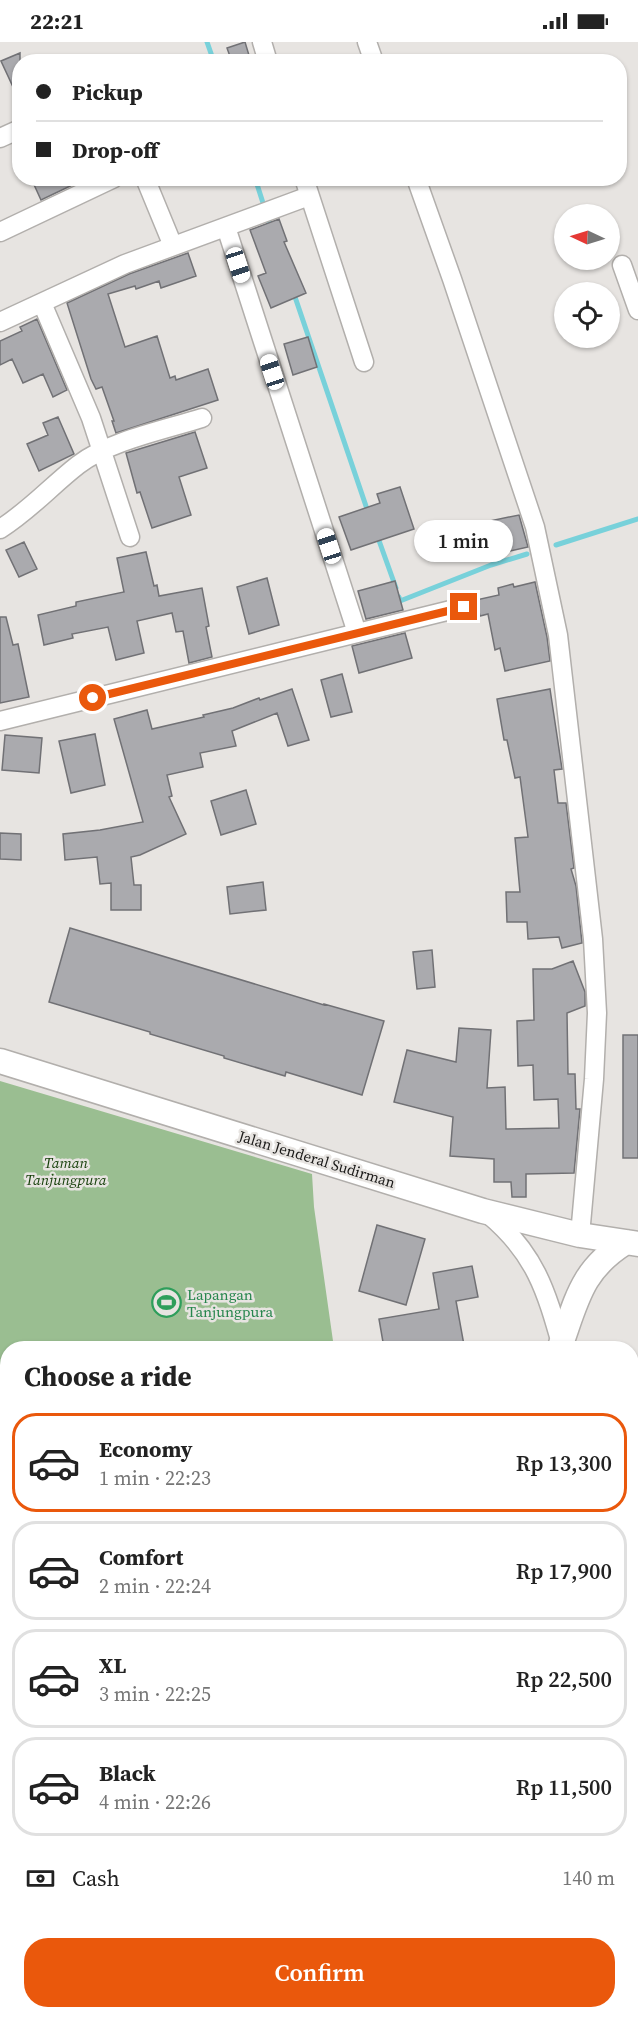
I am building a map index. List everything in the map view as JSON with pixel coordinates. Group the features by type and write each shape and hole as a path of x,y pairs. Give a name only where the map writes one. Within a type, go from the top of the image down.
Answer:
{"main road":[{"name":"Jalan Jenderal Sudirman","path":"0,1061 483,1211 580,1235 632,1243"},
{"path":"563,1341 574,1304 592,1270 607,1255 632,1243"}],"street":[{"path":"0,232 97,186"},
{"path":"148,186 173,246"},
{"path":"306,186 364,362"},
{"path":"419,186 535,527 558,635 593,939 597,1013 594,1079 580,1235"},
{"path":"0,322 125,264 309,196"},
{"path":"226,227 357,633"},
{"path":"622,265 638,310"},
{"path":"42,303 103,450 130,537"},
{"path":"0,529 78,465 103,450 202,418"},
{"path":"0,721 464,607"},
{"path":"483,1211 512,1236 531,1262 551,1306 561,1341"}],"green space":[{"name":"Taman Tanjungpura","path":"0,1081 312,1174 314,1207 333,1341 0,1341"}],"building":[{"path":"245,42 249,54 229,54 227,48"},
{"path":"12,56 12,85 1,61"},
{"path":"35,186 70,186 41,200"},
{"path":"279,219 287,241 284,242 306,293 271,308 258,276 266,273 250,230"},
{"path":"188,253 196,276 161,288 159,281 136,289 135,286 108,294 125,347 157,336 170,378 175,376 176,380 208,369 218,400 116,433 102,387 96,389 91,379 67,303 129,274"},
{"path":"37,319 67,390 53,397 43,374 23,383 12,359 0,365 0,341 22,331 20,327"},
{"path":"308,337 317,367 293,375 284,344"},
{"path":"58,417 74,454 39,471 27,444 48,435 43,423"},
{"path":"195,432 207,468 179,477 191,515 152,528 140,492 137,493 126,453"},
{"path":"400,487 414,529 351,550 339,517 380,503 377,494"},
{"path":"519,515 528,547 488,556 480,523"},
{"path":"24,542 37,569 19,577 6,550"},
{"path":"146,552 154,586 157,585 159,596 202,588 212,657 189,663 183,631 176,632 172,613 137,621 144,653 116,660 108,627 72,634 73,638 44,645 38,615 76,606 76,602 124,592 117,558"},
{"path":"267,578 279,625 249,634 237,587"},
{"path":"395,581 403,610 366,619 358,591"},
{"path":"535,582 550,661 505,671 500,648 495,650 488,614 480,616 476,600 499,595 498,588"},
{"path":"0,617 6,617 13,645 18,644 29,697 0,703"},
{"path":"405,633 412,658 359,673 352,646"},
{"path":"342,674 352,712 331,717 321,680"},
{"path":"292,689 309,740 288,746 277,713 232,731 236,746 200,753 203,767 167,775 172,796 169,797 186,834 131,857 134,885 141,885 141,910 111,910 111,883 100,884 97,857 65,860 63,834 143,822 114,719 147,710 152,729 204,717 203,715"},
{"path":"550,689 562,769 554,770 558,803 566,803 574,868 571,869 576,886 582,943 562,948 559,937 528,939 527,922 507,922 506,892 520,892 515,838 528,837 520,777 515,778 507,740 504,740 497,699"},
{"path":"95,734 105,785 71,793 59,741"},
{"path":"5,735 42,738 39,773 2,770"},
{"path":"246,790 256,824 221,835 211,801"},
{"path":"0,833 21,834 21,860 0,859"},
{"path":"263,882 266,910 230,914 227,887"},
{"path":"70,928 384,1021 362,1095 286,1072 285,1076 224,1058 224,1056 150,1034 150,1032 49,1002"},
{"path":"432,950 435,987 417,989 413,952"},
{"path":"573,961 585,992 585,1006 567,1013 568,1074 575,1074 576,1109 580,1109 574,1173 526,1174 526,1197 512,1197 511,1182 494,1182 494,1159 450,1156 453,1117 394,1102 407,1050 456,1062 459,1028 491,1030 487,1088 505,1087 506,1129 559,1128 558,1099 534,1100 533,1065 518,1066 517,1021 534,1020 533,969 552,969"},
{"path":"623,1035 638,1035 638,1158 623,1158"},
{"path":"377,1225 425,1239 406,1305 359,1291"},
{"path":"472,1266 478,1297 456,1301 463,1341 383,1341 379,1319 439,1309 433,1273"}],"waterway":[{"path":"207,42 211,54"},
{"path":"258,186 271,228"},
{"path":"293,291 368,512"},
{"path":"556,545 638,519"},
{"path":"377,535 396,588"},
{"path":"399,597 400,601 491,565 527,554"}],"place":[{"name":"Lapangan Tanjungpura","path":"166,1303"}],"route":[{"path":"93,698 464,607"}]}
